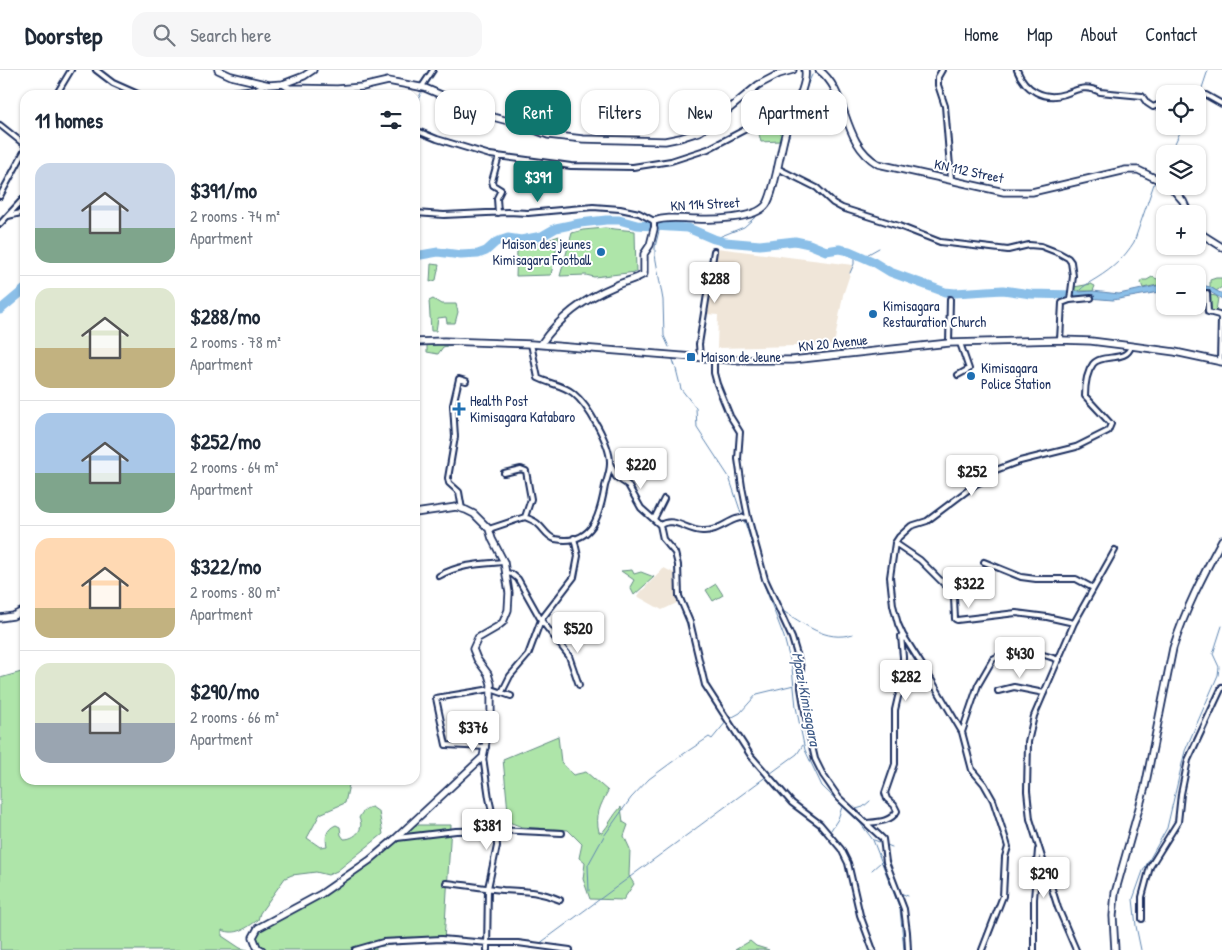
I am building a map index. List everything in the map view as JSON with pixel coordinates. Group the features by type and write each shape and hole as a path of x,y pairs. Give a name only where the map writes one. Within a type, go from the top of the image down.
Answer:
{"street":[{"path":"59,90 71,70"},
{"path":"96,70 114,83 129,90"},
{"path":"218,70 231,76 264,85 282,84 304,76 313,70"},
{"path":"421,88 433,70"},
{"path":"282,84 288,88 338,89 388,81 421,88 449,97 493,117 548,135 584,139 668,141 699,132 758,85 779,74 793,70"},
{"name":"KN 114 Street","path":"801,90 805,80 805,70"},
{"name":"KN 112 Street","path":"820,70 833,85 849,126 861,149 872,161 878,164 1004,192 1020,193 1066,185 1126,170 1138,170 1156,179"},
{"path":"942,70 938,77 938,85 945,106 951,179"},
{"path":"1017,70 1026,85 1033,92 1042,95 1059,95 1080,88 1142,96 1147,103 1153,107 1156,106"},
{"path":"248,90 264,85"},
{"path":"1206,95 1222,104"},
{"path":"0,126 20,141"},
{"path":"420,132 464,148 499,156 571,166 634,167 682,158 708,148 741,132"},
{"name":"KN 114 Street","path":"541,344 556,326 577,307 605,290 644,274 644,254 650,245 654,221 677,218 732,217 761,209 768,202 785,135"},
{"path":"498,213 497,198 501,190 493,185 492,181 499,156"},
{"path":"0,196 20,159"},
{"path":"776,168 817,188 833,203 842,208 899,226 940,242 1008,250 1029,245 1041,246 1069,259 1071,262 1073,276 1071,299"},
{"path":"0,224 20,203"},
{"path":"420,214 444,216 542,213 593,207 620,209 639,213 654,221"},
{"path":"8,216 20,213"},
{"path":"1206,237 1222,247"},
{"path":"700,357 700,344 714,251"},
{"path":"1207,293 1208,312 1221,318 1221,362"},
{"path":"1060,340 1062,304 1064,301 1091,298"},
{"path":"949,343 950,299"},
{"name":"KN 20 Avenue","path":"420,342 541,344 714,358 792,360 949,343 1060,340 1091,341 1175,352 1221,362"},
{"path":"960,343 969,369"},
{"path":"531,344 537,376 540,379 564,388 576,396 598,426 616,476 628,485 641,508 660,525 663,539 675,554 678,565 679,596 690,622 705,685 751,756 792,803 820,824 841,849 848,863 860,915 873,950"},
{"path":"982,950 1003,896 1005,857 1008,847 993,800 984,784 972,770 968,760 962,732 903,635 893,605 891,591 891,565 896,543 898,537 911,526 927,521 976,484 987,479 996,470 1020,461 1076,447 1108,431 1110,424 1085,396 1085,387 1093,364 1097,361 1126,354 1131,346"},
{"path":"714,358 714,373 717,384 730,416 740,432 738,459 748,517 765,579 792,638 801,668 801,688 815,759 823,775 839,798 883,840 886,862 904,909 908,950"},
{"path":"958,375 976,366"},
{"path":"462,509 459,492 449,483 448,478 455,437 453,405 459,379 466,381"},
{"path":"489,529 524,517 538,524 551,537 556,539 574,538 589,531 598,519 602,507 610,463"},
{"path":"504,473 521,469 526,471 531,498 524,517"},
{"path":"654,519 664,499"},
{"path":"420,512 449,508 462,509 477,516 489,529 504,562 506,573 508,610 503,622 478,638 473,649 476,659 488,674 491,689 491,716 483,758 496,830 497,846 488,888 487,950"},
{"path":"660,525 665,522 675,523 704,532 718,528 736,519 748,517"},
{"path":"502,692 510,676 528,654 541,620 574,577 578,556 574,538"},
{"path":"1115,950 1113,916 1115,892 1146,787 1173,648 1197,589 1222,540"},
{"path":"896,543 920,560 952,593 954,597 955,619 957,620 1016,613 1074,623"},
{"path":"1076,950 1058,908 1030,820 1026,768 1030,730 1044,693 1074,623 1115,550"},
{"path":"440,576 456,568 474,564 504,562"},
{"path":"984,562 1021,577 1076,579 1093,588"},
{"path":"506,573 512,574 518,579 541,620 566,651 579,685"},
{"path":"0,618 13,616 20,612"},
{"path":"866,823 888,820 897,811 894,805 887,799 885,793 894,764 895,710 904,680 900,636 903,635"},
{"path":"962,732 978,684 992,659 1010,653 1031,651 1040,652 1059,660"},
{"path":"998,691 1014,687 1044,693"},
{"path":"1142,919 1142,897 1150,867 1178,822 1188,760 1222,687"},
{"path":"486,747 446,745 436,700 437,697 491,689 511,696"},
{"path":"262,950 257,947 253,937 258,928 336,884 370,860 483,758"},
{"path":"396,838 456,830 562,833"},
{"path":"1034,950 1034,899 1038,847"},
{"path":"446,883 530,891 560,900"},
{"path":"355,950 382,942 441,939 488,943 518,943 570,950"}],"shaded area":[{"path":"717,248 853,265 843,295 834,345 717,348 718,315 706,314"},
{"path":"664,568 674,573 677,603 662,610 637,596"}],"green space":[{"path":"759,135 783,135 780,141 761,142"},
{"name":"Maison des jeunes Kimisagara Football","path":"605,228 635,231 636,272 594,277 586,275 560,276 572,233"},
{"path":"559,236 551,275 516,276 517,251"},
{"path":"431,264 439,265 436,280 430,282"},
{"path":"1152,277 1156,278 1156,285 1143,288 1141,283 1143,280"},
{"path":"1222,278 1222,287 1216,291 1210,287 1210,280"},
{"path":"1091,284 1095,286 1093,291 1073,291 1074,287"},
{"path":"1210,295 1218,298 1216,311 1209,310"},
{"path":"433,299 441,304 456,304 458,312 455,323 447,323 446,317 438,318 436,331 431,331 429,301"},
{"path":"427,342 450,342 451,345 443,347 438,354 427,352"},
{"path":"632,570 634,574 641,572 654,577 634,595 630,587 634,580 621,571"},
{"path":"716,584 723,595 713,601 706,590"},
{"path":"20,672 20,785 349,785 345,803 320,814 307,838 320,847 327,846 327,834 336,825 340,827 341,835 344,839 348,839 358,833 361,826 359,818 361,814 366,809 372,807 379,812 383,834 337,871 328,875 316,872 292,875 285,878 260,913 258,920 237,932 222,930 222,936 240,948 248,950 0,950 0,678"},
{"path":"558,736 561,762 573,775 586,772 608,791 599,811 599,832 602,833 621,807 623,822 628,825 624,836 630,849 629,876 634,884 623,900 590,899 583,879 585,863 579,858 582,844 568,830 522,827 509,822 503,759"},
{"path":"411,825 451,825 444,941 421,941 376,947 376,950 265,950 259,946 255,935 257,931 335,888"},
{"path":"750,941 756,946 769,950 735,950"}],"water":[{"path":"1156,286 1156,293 1113,300 1076,297 1078,292 1093,291 1119,294"},
{"path":"1206,286 1222,294 1222,299 1206,291"}],"waterway":[{"path":"1203,85 1208,70"},
{"path":"805,90 812,75"},
{"path":"783,154 789,135"},
{"path":"1174,145 1179,135"},
{"path":"1076,295 1085,285 1113,266 1130,248 1134,242 1155,181"},
{"path":"770,202 774,194"},
{"path":"714,239 744,227 761,212"},
{"path":"420,255 438,252 461,255 478,254 486,251 496,242 508,238 521,240 542,236 556,228 580,223 619,220 637,225 688,228 725,242 760,245 795,241 826,251 839,249 849,251 872,261 890,272 945,292 1003,290 1031,294 1076,295"},
{"name":"Mpazi Kimisagara","path":"660,227 655,255 663,300 664,336 669,347"},
{"path":"863,257 879,248"},
{"path":"850,273 854,264 854,253"},
{"path":"0,310 20,293"},
{"name":"Mpazi Kimisagara","path":"672,357 681,389 696,408 697,428 729,477 741,513"},
{"path":"716,376 717,367"},
{"name":"Mpazi Kimisagara","path":"744,520 763,582 784,637 792,668 796,707 805,750 822,786 861,824 873,840 900,909 904,950"},
{"path":"781,610 824,634 833,636 853,634"},
{"path":"1141,950 1133,899 1143,871 1167,828 1185,751 1218,675 1219,667 1213,654 1222,626"},
{"path":"729,719 740,713 757,694 794,685"},
{"path":"589,891 588,865 604,836 631,798 649,779 679,757 709,737 712,739 726,722"},
{"path":"539,944 797,754 803,745"},
{"path":"853,810 863,807 870,801"},
{"path":"831,830 838,819 842,807"},
{"path":"874,840 892,847"},
{"path":"872,870 881,862"},
{"path":"900,893 908,896"}],"place":[{"name":"Maison des jeunes Kimisagara Football","path":"601,252"},
{"name":"Kimisagara Restauration Church","path":"873,314"},
{"name":"Maison de Jeune","path":"691,357"},
{"name":"Kimisagara Police Station","path":"971,376"},
{"name":"Health Post Kimisagara Katabaro","path":"459,409"}]}
